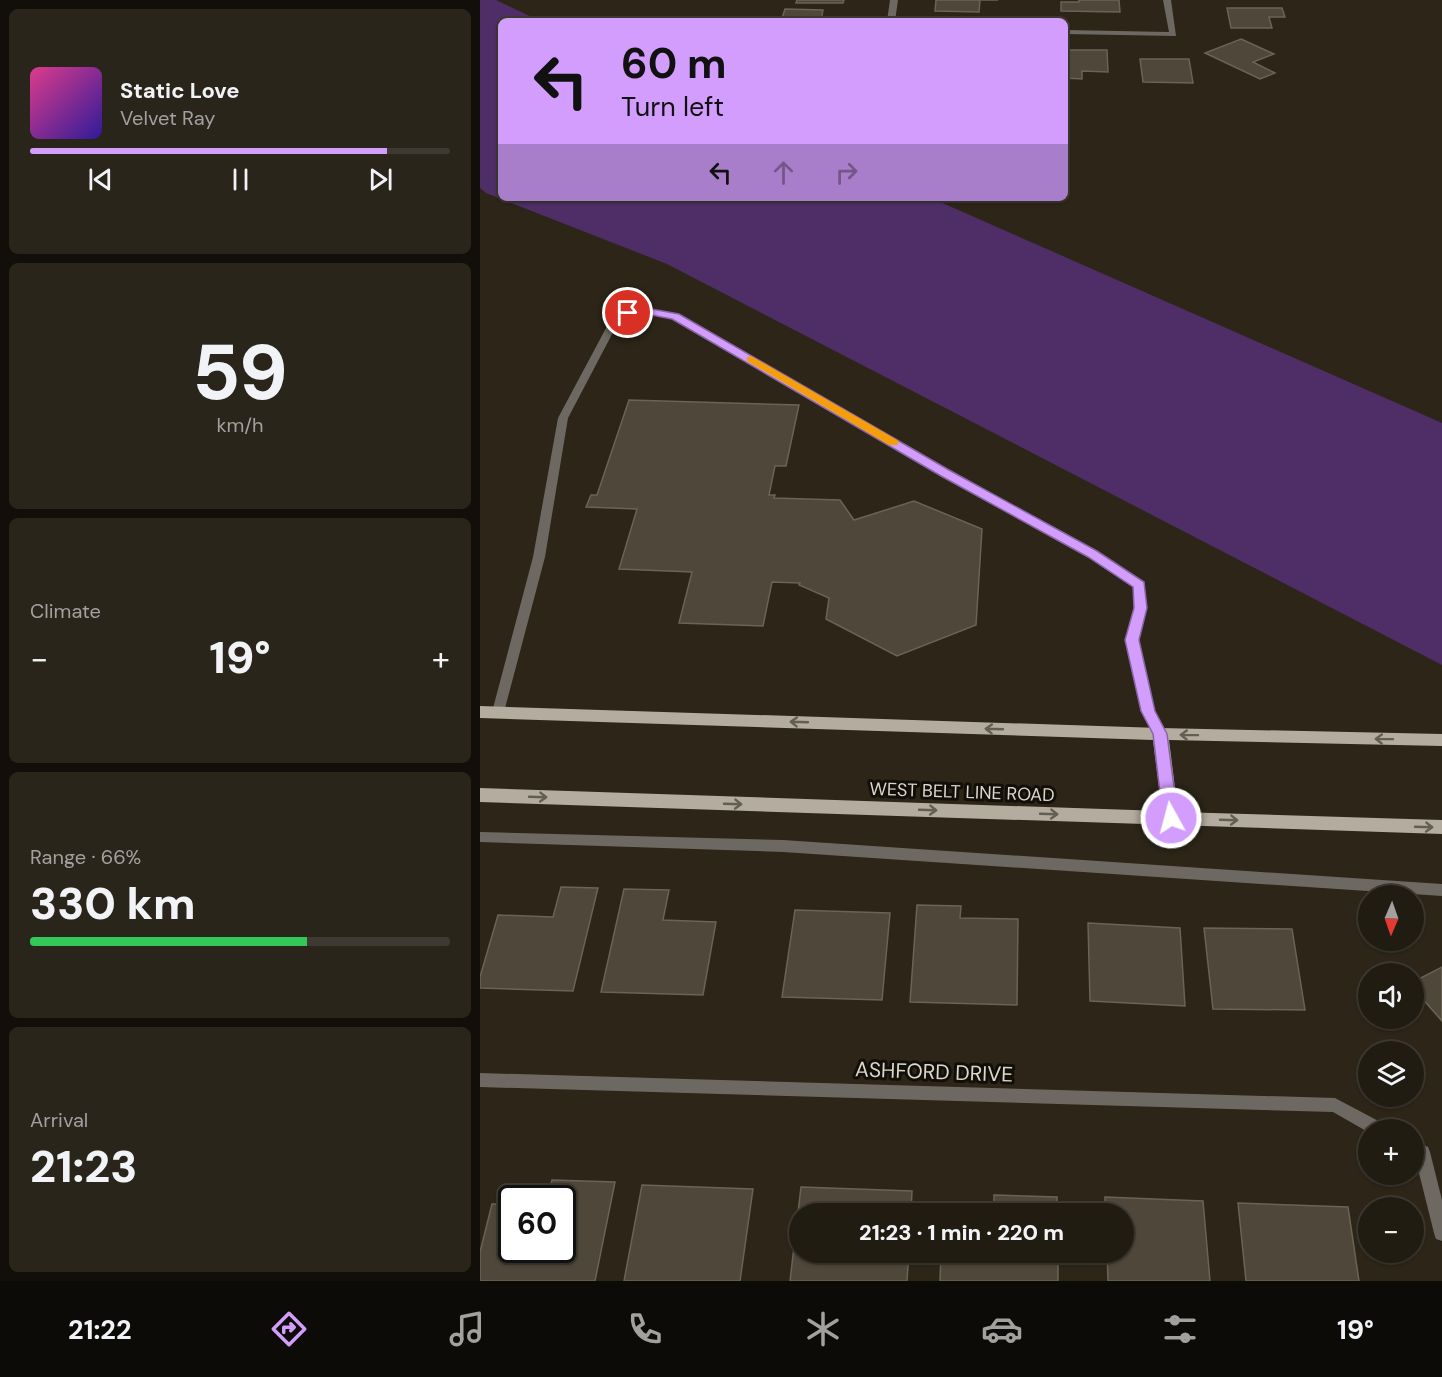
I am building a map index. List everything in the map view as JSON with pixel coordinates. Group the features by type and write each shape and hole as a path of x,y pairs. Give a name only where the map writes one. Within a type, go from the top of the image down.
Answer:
{"main road":[{"path":"480,712 1160,734 1442,740"},
{"path":"1160,734 1171,818"},
{"name":"WEST BELT LINE ROAD","path":"480,795 1442,827"}],"street":[{"path":"891,18 894,0"},
{"path":"1068,33 1173,34 1167,0"},
{"path":"498,712 539,557 563,418 616,317 640,310 676,316 945,473 1092,554 1139,585 1141,608 1132,640 1148,711 1160,734"},
{"path":"480,837 783,846 1442,890"},
{"name":"ASHFORD DRIVE","path":"480,1080 1335,1105 1360,1119"},
{"path":"1424,1171 1442,1233"}],"shaded area":[{"path":"480,0 496,0 534,18 498,18 498,198 480,188"},
{"path":"506,201 938,201 1442,423 1442,665 667,264"}],"building":[{"path":"797,0 844,0 843,3 796,3"},
{"path":"936,0 980,0 979,12 935,11"},
{"path":"1079,0 1119,0 1120,12 1061,11 1061,2 1079,2"},
{"path":"1227,8 1282,8 1285,17 1269,17 1272,28 1231,28"},
{"path":"785,9 823,10 822,18 782,18"},
{"path":"1241,39 1274,54 1253,62 1275,73 1260,79 1205,53"},
{"path":"1068,50 1107,50 1108,72 1082,71 1082,79 1068,78"},
{"path":"1140,59 1189,59 1193,83 1143,82"},
{"path":"629,400 799,405 786,466 775,466 769,495 775,495 774,498 840,500 854,520 914,501 982,529 976,625 897,656 826,619 829,598 799,585 800,583 772,582 763,626 679,623 692,572 619,569 637,509 586,507 591,495 597,495"},
{"path":"561,887 598,888 573,991 480,988 480,977 498,915 553,917"},
{"path":"624,889 669,890 663,920 716,922 703,995 601,992"},
{"path":"917,905 961,906 960,918 1018,919 1017,1005 910,1002"},
{"path":"795,910 890,913 882,1000 782,997"},
{"path":"1088,923 1180,928 1185,1006 1090,1001"},
{"path":"1204,928 1292,929 1305,1010 1213,1009"},
{"path":"1442,967 1442,1021 1424,1001 1424,976"},
{"path":"552,1180 615,1182 595,1281 480,1281 480,1252 492,1204 498,1204 498,1263 576,1263 576,1185 551,1185"},
{"path":"642,1185 753,1189 740,1281 624,1281"},
{"path":"801,1187 912,1191 911,1203 799,1203"},
{"path":"994,1195 1057,1197 1057,1203 994,1203"},
{"path":"1105,1197 1203,1201 1210,1281 1108,1281 1107,1263 1134,1263 1134,1203 1105,1203"},
{"path":"1238,1203 1348,1207 1359,1281 1246,1281"},
{"path":"792,1263 908,1263 907,1281 790,1281"},
{"path":"941,1263 1058,1263 1058,1281 940,1281"}],"slow traffic":[{"path":"751,359 893,442"}],"route":[{"path":"628,313 640,310 676,316 945,473 1092,554 1139,585 1141,608 1132,640 1148,711 1160,734 1171,818"}]}
